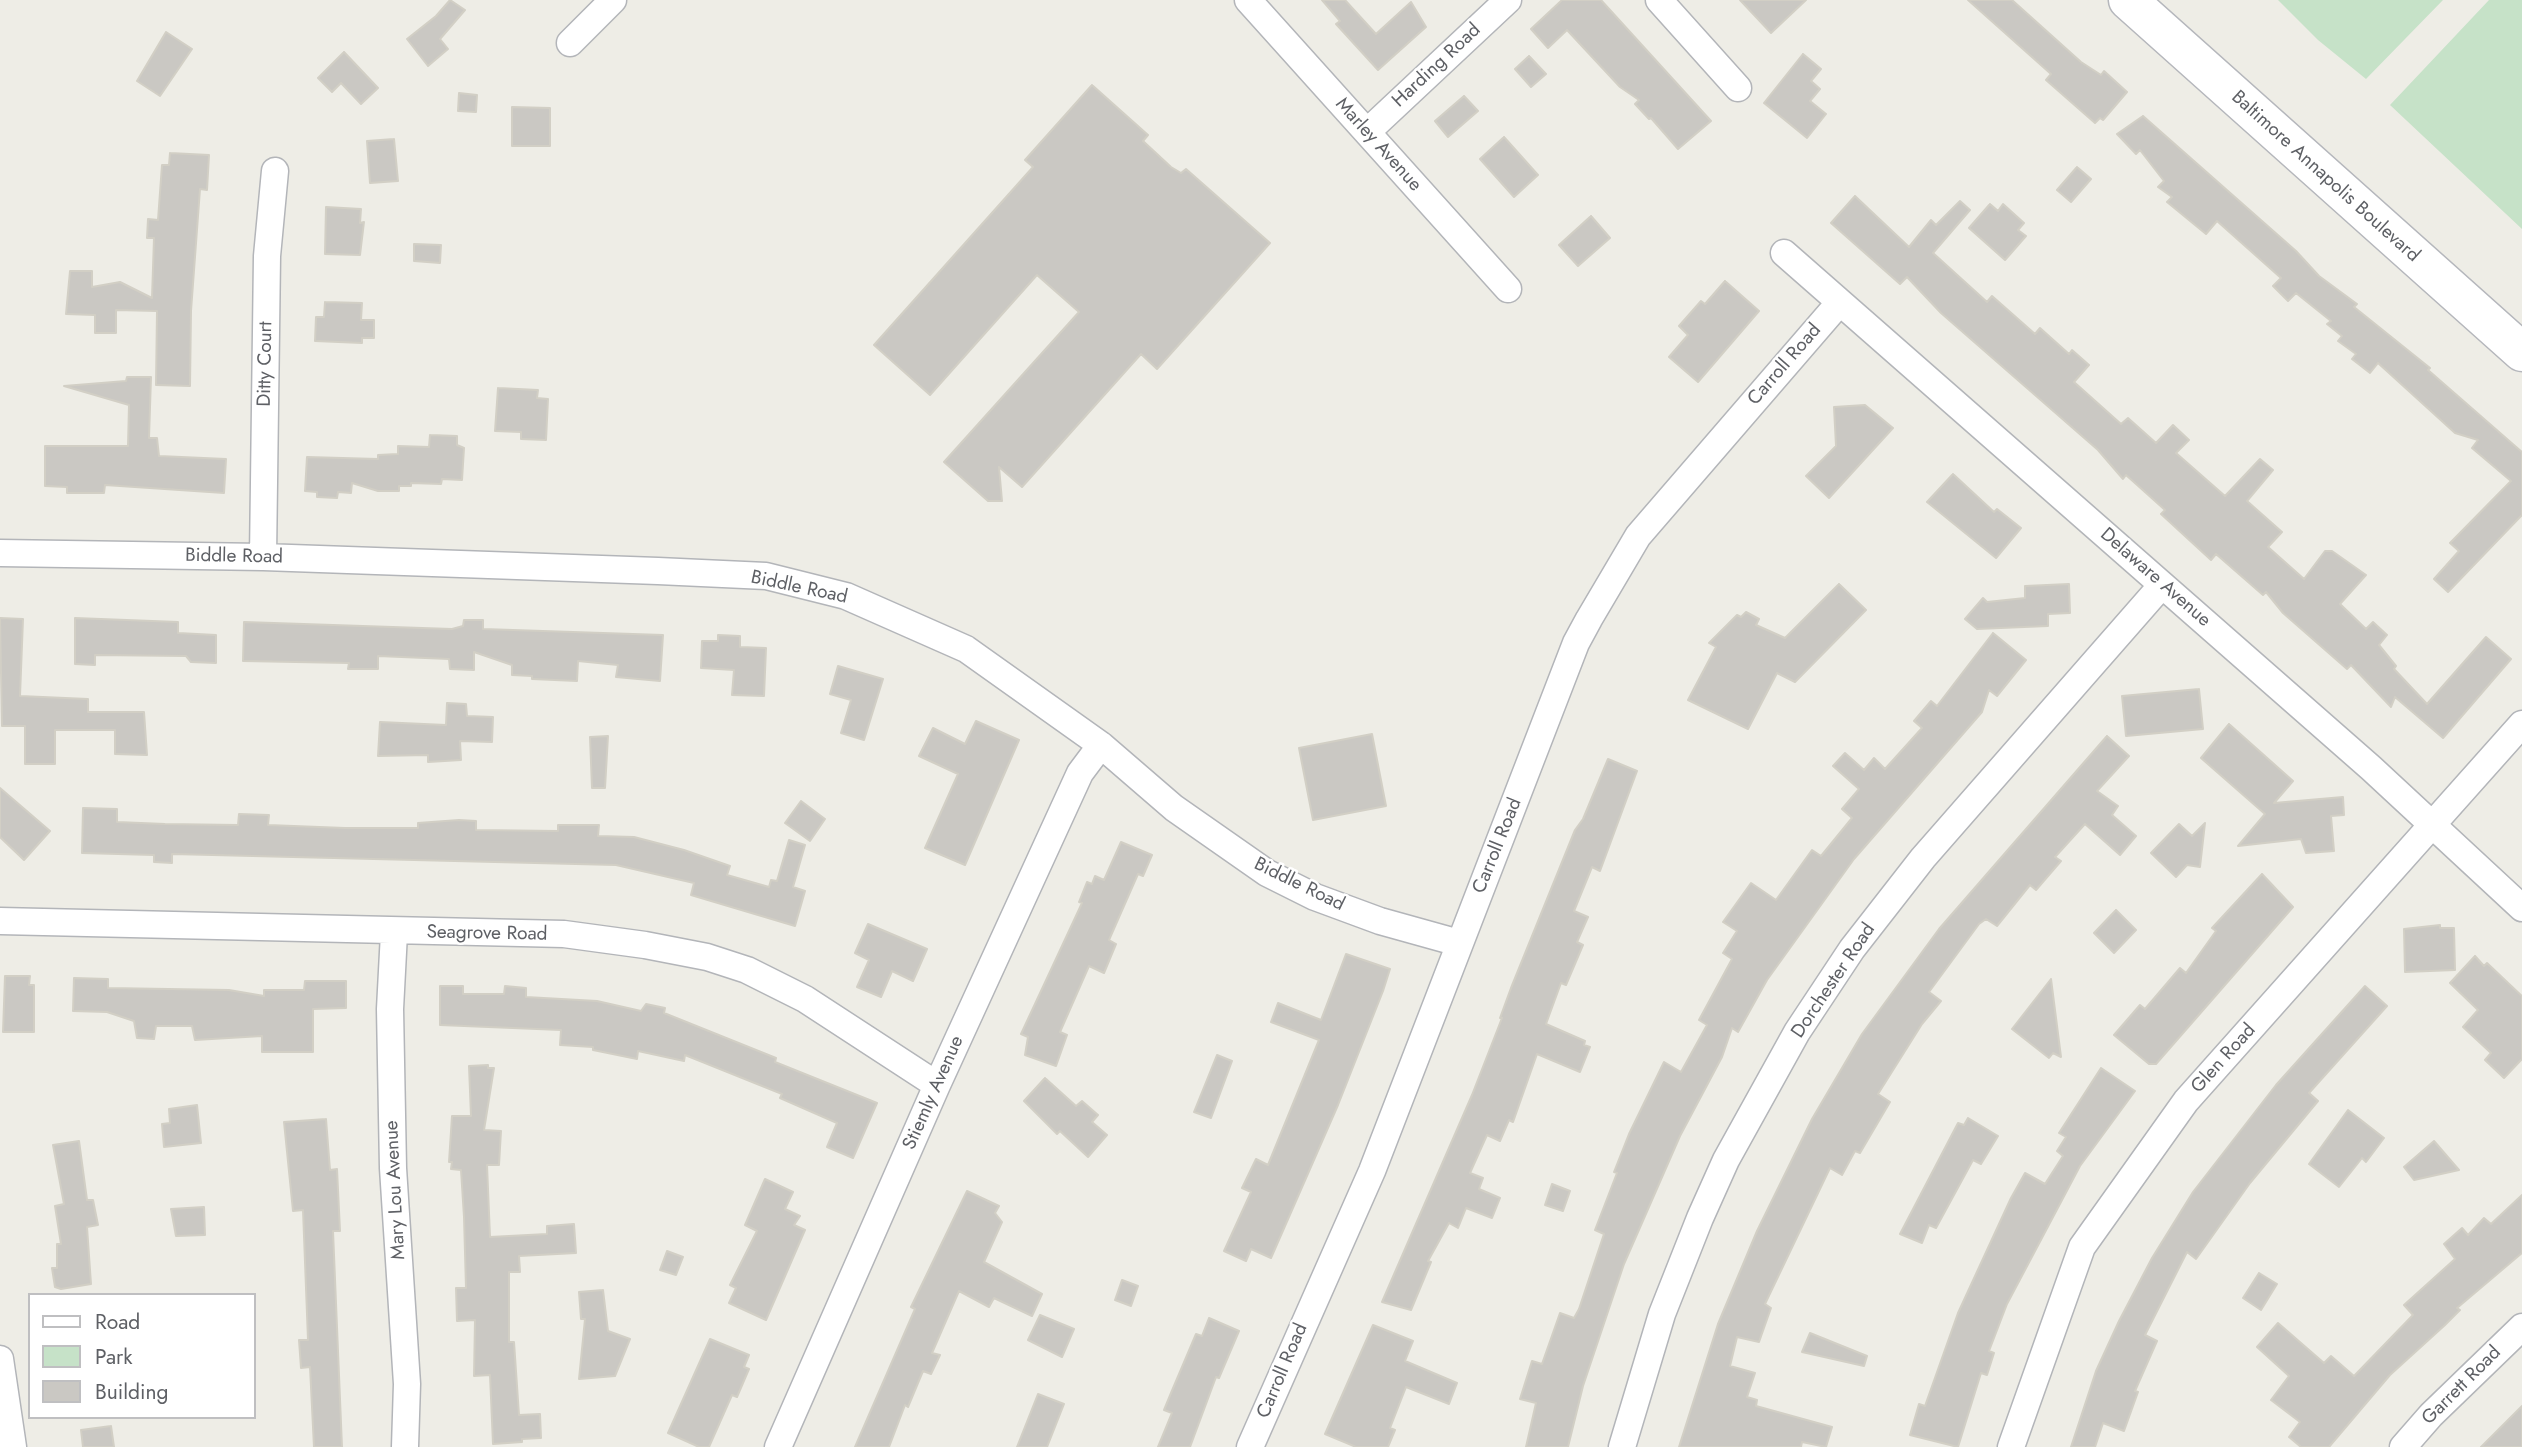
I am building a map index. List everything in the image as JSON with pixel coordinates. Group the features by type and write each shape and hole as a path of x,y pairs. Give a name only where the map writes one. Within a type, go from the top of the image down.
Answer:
{"main road":[{"name":"Baltimore Annapolis Boulevard","path":"2129,0 2522,352"}],"street":[{"path":"569,43 613,0"},
{"name":"Marley Avenue","path":"1248,0 1508,289"},
{"name":"Harding Road","path":"1367,132 1508,0"},
{"path":"1659,0 1738,88"},
{"name":"Ditty Court","path":"263,557 267,256 275,171"},
{"name":"Delaware Avenue","path":"1784,253 2432,824 2522,908"},
{"name":"Carroll Road","path":"1250,1447 1372,1171 1576,643 1608,583 1639,536 1840,302"},
{"name":"Biddle Road","path":"0,553 263,557 766,576 846,596 966,649 1101,745 1174,808 1267,873 1328,902 1380,921 1459,943"},
{"name":"Dorchester Road","path":"1622,1447 1662,1314 1700,1218 1726,1160 1797,1032 1852,949 1923,858 2162,585"},
{"name":"Glen Road","path":"2011,1447 2082,1247 2186,1101 2522,724"},
{"name":"Stiemly Avenue","path":"778,1447 937,1086 1080,773 1101,745"},
{"name":"Seagrove Road","path":"0,921 394,933 564,934 707,957 747,970 805,999 937,1086"},
{"name":"Mary Lou Avenue","path":"394,933 390,1009 393,1168 407,1384 405,1447"},
{"name":"Garrett Road","path":"2403,1447 2431,1415 2522,1327"},
{"path":"0,1359 13,1447"}],"green space":[{"path":"2278,0 2443,0 2366,79 2318,40"},
{"path":"2489,0 2522,0 2522,229 2390,105"}],"building":[{"path":"450,0 465,10 440,39 448,49 428,66 407,39 436,16"},
{"path":"1322,0 1345,0 1376,34 1411,2 1426,27 1378,70 1336,24 1340,21"},
{"path":"1562,0 1601,0 1711,121 1678,149 1635,104 1639,100 1620,87 1567,30 1548,48 1531,29"},
{"path":"1740,0 1806,0 1771,33"},
{"path":"1968,0 2012,0 2081,62 2101,75 2104,71 2127,92 2103,120 2100,118 2095,123 2046,80 2051,74"},
{"path":"166,32 192,49 160,96 137,81"},
{"path":"344,52 378,88 361,104 341,83 332,92 318,78"},
{"path":"1803,54 1821,69 1811,81 1820,89 1810,101 1826,114 1807,138 1764,103"},
{"path":"1529,56 1546,74 1531,87 1515,69"},
{"path":"1092,85 1148,135 1143,141 1171,167 1181,173 1186,169 1270,243 1157,369 1141,354 1022,487 999,467 1002,501 988,501 944,462 1079,312 1037,275 930,395 874,345 1033,167 1025,160"},
{"path":"459,93 477,95 476,112 458,111"},
{"path":"1464,96 1478,111 1448,137 1435,121"},
{"path":"512,107 550,108 550,146 512,146"},
{"path":"2143,116 2296,251 2319,276 2357,304 2354,307 2430,368 2428,370 2522,452 2522,515 2448,592 2434,579 2459,551 2450,543 2511,481 2472,448 2478,440 2455,433 2378,363 2370,373 2352,359 2356,354 2338,341 2342,336 2327,324 2331,321 2296,293 2288,301 2273,286 2281,278 2217,221 2206,234 2167,202 2172,197 2158,187 2164,181 2140,150 2136,154 2117,134"},
{"path":"1504,137 1538,175 1514,197 1480,159"},
{"path":"394,139 398,181 370,183 367,141"},
{"path":"170,153 209,155 207,190 200,189 191,311 190,386 156,385 157,311 116,310 116,333 95,333 95,315 66,314 70,271 92,271 92,287 120,282 152,298 154,238 147,238 148,219 158,220 162,165 169,165"},
{"path":"2077,167 2091,179 2071,202 2057,190"},
{"path":"1855,196 1909,247 1931,220 1936,225 1960,201 1970,210 1933,253 1987,302 1992,296 2035,334 2040,328 2069,354 2072,350 2089,365 2074,382 2121,424 2128,418 2156,443 2173,425 2189,440 2176,453 2225,496 2260,459 2273,470 2247,501 2282,532 2268,547 2304,579 2325,551 2332,551 2366,575 2340,604 2366,629 2373,622 2387,635 2379,645 2396,666 2394,669 2427,704 2486,637 2511,659 2443,738 2395,697 2391,707 2351,665 2347,669 2283,613 2266,592 2263,595 2216,554 2211,560 2161,514 2165,510 2126,475 2123,479 2098,450 1941,313 1907,277 1900,284 1831,223"},
{"path":"1990,204 1998,211 2003,204 2024,223 2018,230 2026,236 2005,260 1969,228"},
{"path":"326,207 361,209 360,223 364,222 360,255 325,254"},
{"path":"1591,216 1610,238 1578,266 1559,245"},
{"path":"414,244 441,245 440,263 414,261"},
{"path":"1725,281 1759,311 1698,382 1669,357 1688,335 1679,326 1701,301 1705,304"},
{"path":"325,302 362,303 361,320 374,320 374,338 362,338 362,343 315,341 316,317 324,317"},
{"path":"127,377 151,377 149,438 157,438 159,456 226,459 224,493 105,485 104,493 67,493 67,487 45,486 45,446 128,446 129,405 64,386 126,381"},
{"path":"498,388 538,390 537,398 548,399 546,440 521,439 521,432 495,431"},
{"path":"1865,405 1893,428 1829,498 1806,476 1836,446 1834,407"},
{"path":"430,435 457,436 457,445 464,448 462,480 442,479 441,484 411,483 411,486 399,486 399,491 378,491 352,483 351,493 338,492 337,498 317,497 317,492 305,491 307,457 378,459 378,455 398,454 398,446 429,447"},
{"path":"1953,474 1994,512 1997,509 2021,528 1996,558 1927,502"},
{"path":"1839,584 1866,610 1795,682 1777,673 1748,729 1688,700 1716,647 1709,643 1737,615 1741,617 1746,612 1759,619 1756,625 1785,638"},
{"path":"2069,584 2070,613 2048,614 2048,626 1977,629 1965,619 1983,598 1987,602 2025,598 2025,586"},
{"path":"0,618 23,619 20,696 88,699 88,712 144,712 147,755 115,754 115,730 55,730 55,764 25,764 25,726 2,726"},
{"path":"75,618 178,622 178,633 216,635 216,663 191,662 186,656 95,655 95,665 75,664"},
{"path":"464,620 483,620 483,629 663,635 660,681 616,677 618,665 578,661 577,681 532,679 532,676 512,675 512,665 474,652 474,670 450,669 449,659 378,656 378,669 348,669 349,663 243,661 244,622 452,629 463,626"},
{"path":"1993,633 2026,660 1997,696 1989,690 1982,712 1854,859 1767,980 1738,1032 1732,1028 1722,1057 1680,1136 1624,1264 1583,1386 1568,1447 1526,1447 1536,1403 1520,1399 1532,1361 1542,1364 1560,1313 1574,1318 1579,1309 1604,1234 1595,1230 1617,1173 1614,1172 1664,1062 1681,1072 1707,1025 1699,1020 1732,959 1723,953 1737,931 1723,922 1751,883 1776,900 1812,850 1821,856 1852,818 1842,809 1859,789 1833,766 1845,753 1864,770 1874,758 1885,769 1922,728 1914,721 1931,701 1937,706"},
{"path":"718,635 740,636 740,647 766,648 764,696 732,695 734,670 701,668 702,641 718,641"},
{"path":"838,666 883,679 864,740 841,733 851,700 830,694"},
{"path":"2199,689 2203,729 2126,736 2122,696"},
{"path":"447,703 466,704 467,716 493,717 492,742 460,741 461,760 428,762 428,755 378,756 380,722 446,725"},
{"path":"976,721 1019,740 965,865 925,848 958,774 919,756 933,728 965,744"},
{"path":"2229,724 2293,781 2274,803 2343,797 2344,815 2331,816 2334,851 2306,853 2301,839 2238,846 2265,814 2201,758"},
{"path":"1372,734 1386,806 1313,820 1299,748"},
{"path":"608,736 605,788 592,788 590,737"},
{"path":"2107,736 2129,756 2097,791 2118,806 2112,815 2136,836 2120,855 2085,824 2055,857 2061,861 2036,890 2030,885 1997,926 1986,919 1979,924 1929,992 1941,1001 1922,1024 1878,1094 1890,1102 1860,1153 1855,1151 1842,1175 1830,1168 1765,1304 1771,1308 1759,1342 1737,1337 1730,1366 1755,1373 1747,1397 1757,1400 1756,1406 1832,1427 1826,1447 1802,1442 1801,1447 1679,1447 1718,1324 1757,1231 1812,1119 1862,1034 1939,929"},
{"path":"1608,759 1637,771 1600,871 1592,867 1574,911 1588,917 1577,942 1583,945 1566,985 1561,983 1546,1024 1585,1041 1584,1045 1590,1047 1580,1072 1537,1054 1513,1122 1509,1120 1500,1141 1487,1135 1470,1173 1483,1178 1479,1189 1500,1198 1492,1218 1466,1208 1458,1228 1449,1223 1428,1261 1431,1262 1411,1310 1382,1302 1472,1095 1511,988 1575,830 1583,819"},
{"path":"0,788 50,831 24,860 0,837"},
{"path":"801,801 825,819 810,841 785,823"},
{"path":"83,808 117,809 117,822 165,824 238,825 239,814 269,815 268,825 345,828 418,828 418,823 459,820 476,821 476,830 558,831 558,825 599,825 598,836 634,837 684,850 730,866 727,875 769,887 771,880 777,881 789,840 805,845 793,887 805,891 795,926 691,895 694,883 616,865 172,854 172,863 154,862 154,855 82,853"},
{"path":"2205,823 2200,867 2187,865 2176,877 2151,853 2179,824 2192,836"},
{"path":"1121,842 1152,855 1143,876 1138,874 1109,940 1116,944 1104,973 1089,966 1060,1032 1067,1035 1056,1066 1025,1055 1028,1037 1021,1034 1082,903 1079,902 1087,882 1092,884 1095,876 1104,880"},
{"path":"2262,874 2293,907 2156,1064 2149,1064 2114,1035 2140,1005 2145,1009 2180,968 2186,973 2216,931 2212,928"},
{"path":"2116,910 2136,930 2114,953 2094,933"},
{"path":"868,924 927,949 913,981 892,971 881,997 857,987 869,960 855,953"},
{"path":"2440,925 2440,928 2454,928 2455,970 2405,972 2404,929"},
{"path":"1346,954 1390,969 1383,991 1338,1105 1271,1258 1251,1249 1246,1261 1224,1251 1251,1192 1242,1188 1256,1159 1268,1165 1319,1040 1271,1022 1278,1003 1321,1020"},
{"path":"2475,956 2484,966 2487,963 2522,996 2522,1059 2504,1078 2485,1060 2491,1053 2463,1027 2478,1010 2450,983"},
{"path":"5,976 30,976 29,985 34,985 34,1032 3,1032"},
{"path":"74,978 108,979 108,988 229,990 264,996 264,990 304,990 305,981 346,981 346,1008 313,1009 313,1052 262,1052 262,1036 195,1040 192,1026 156,1026 154,1039 137,1038 134,1021 107,1012 73,1011"},
{"path":"2051,979 2061,1057 2053,1053 2049,1058 2012,1029"},
{"path":"440,986 463,986 463,994 504,994 505,986 526,988 526,997 597,1001 641,1011 646,1004 665,1008 664,1013 776,1058 775,1062 877,1103 853,1158 827,1147 837,1123 780,1098 782,1094 685,1055 684,1061 638,1051 637,1059 593,1050 593,1047 560,1045 561,1030 440,1025"},
{"path":"2365,986 2387,1006 2309,1093 2318,1101 2250,1183 2196,1259 2187,1252 2145,1335 2157,1341 2135,1391 2138,1392 2124,1431 2103,1423 2095,1447 2071,1447 2096,1371 2119,1321 2152,1258 2193,1192 2276,1085"},
{"path":"1217,1055 1232,1061 1211,1118 1194,1112"},
{"path":"488,1065 488,1068 494,1068 484,1130 501,1131 499,1165 487,1165 490,1237 547,1234 547,1226 574,1224 576,1253 519,1256 520,1272 509,1272 509,1342 514,1342 519,1415 540,1414 541,1438 493,1444 490,1375 474,1376 475,1320 457,1321 456,1288 466,1288 464,1217 461,1170 451,1169 452,1162 449,1162 452,1116 471,1116 469,1066"},
{"path":"2101,1068 2135,1091 2080,1166 2007,1304 1989,1351 1994,1353 1987,1375 1981,1373 1958,1447 1910,1435 1919,1404 1925,1406 1958,1313 2011,1198 2025,1173 2045,1184 2063,1156 2057,1151 2066,1137 2059,1133"},
{"path":"1045,1078 1076,1106 1082,1101 1098,1115 1092,1122 1107,1135 1088,1157 1060,1131 1057,1134 1024,1101"},
{"path":"197,1105 201,1143 164,1147 162,1124 170,1123 169,1109"},
{"path":"2348,1110 2384,1138 2366,1162 2362,1158 2339,1187 2309,1164"},
{"path":"1968,1118 1998,1136 1981,1164 1973,1160 1936,1228 1929,1225 1922,1243 1900,1234 1958,1123 1964,1125"},
{"path":"326,1119 330,1170 337,1169 340,1231 333,1231 342,1447 314,1447 310,1367 301,1368 299,1340 308,1340 303,1210 293,1211 284,1122"},
{"path":"79,1141 87,1200 93,1200 98,1225 87,1227 91,1284 61,1289 55,1287 52,1268 57,1268 57,1244 61,1244 55,1206 64,1204 53,1145"},
{"path":"2434,1141 2459,1170 2414,1180 2404,1167"},
{"path":"765,1179 793,1192 785,1209 800,1216 794,1225 805,1230 766,1320 729,1303 736,1288 730,1285 757,1231 745,1225"},
{"path":"1552,1184 1570,1191 1563,1211 1545,1205"},
{"path":"967,1191 999,1206 995,1213 1002,1222 984,1262 1042,1294 1032,1316 994,1298 989,1307 959,1291 932,1353 940,1355 931,1374 923,1371 908,1407 905,1405 889,1447 855,1447 915,1309 911,1307"},
{"path":"2522,1195 2522,1253 2457,1308 2460,1310 2390,1375 2329,1447 2301,1447 2289,1437 2300,1422 2271,1400 2289,1376 2257,1347 2278,1323 2324,1363 2331,1356 2354,1376 2413,1315 2404,1305 2455,1259 2444,1244 2462,1228 2468,1235 2484,1218 2491,1224"},
{"path":"204,1207 205,1235 176,1236 171,1209"},
{"path":"667,1251 683,1257 676,1275 660,1270"},
{"path":"2259,1273 2277,1284 2261,1310 2243,1298"},
{"path":"1122,1280 1138,1286 1131,1306 1115,1300"},
{"path":"603,1290 608,1331 630,1339 615,1376 579,1379 585,1319 581,1319 579,1292"},
{"path":"1040,1315 1074,1329 1062,1357 1028,1340"},
{"path":"1209,1318 1239,1331 1219,1378 1216,1377 1190,1447 1158,1447 1172,1413 1164,1410 1196,1334 1202,1336"},
{"path":"1373,1325 1413,1341 1405,1361 1457,1383 1449,1404 1406,1387 1390,1428 1395,1430 1388,1447 1356,1447 1325,1434"},
{"path":"1810,1333 1867,1356 1864,1366 1802,1352"},
{"path":"710,1339 749,1355 744,1367 749,1369 737,1397 732,1395 709,1447 699,1447 668,1433"},
{"path":"1038,1394 1064,1404 1047,1447 1017,1447"},
{"path":"2522,1406 2522,1447 2481,1447"},
{"path":"111,1426 114,1447 83,1447 81,1430"}]}
